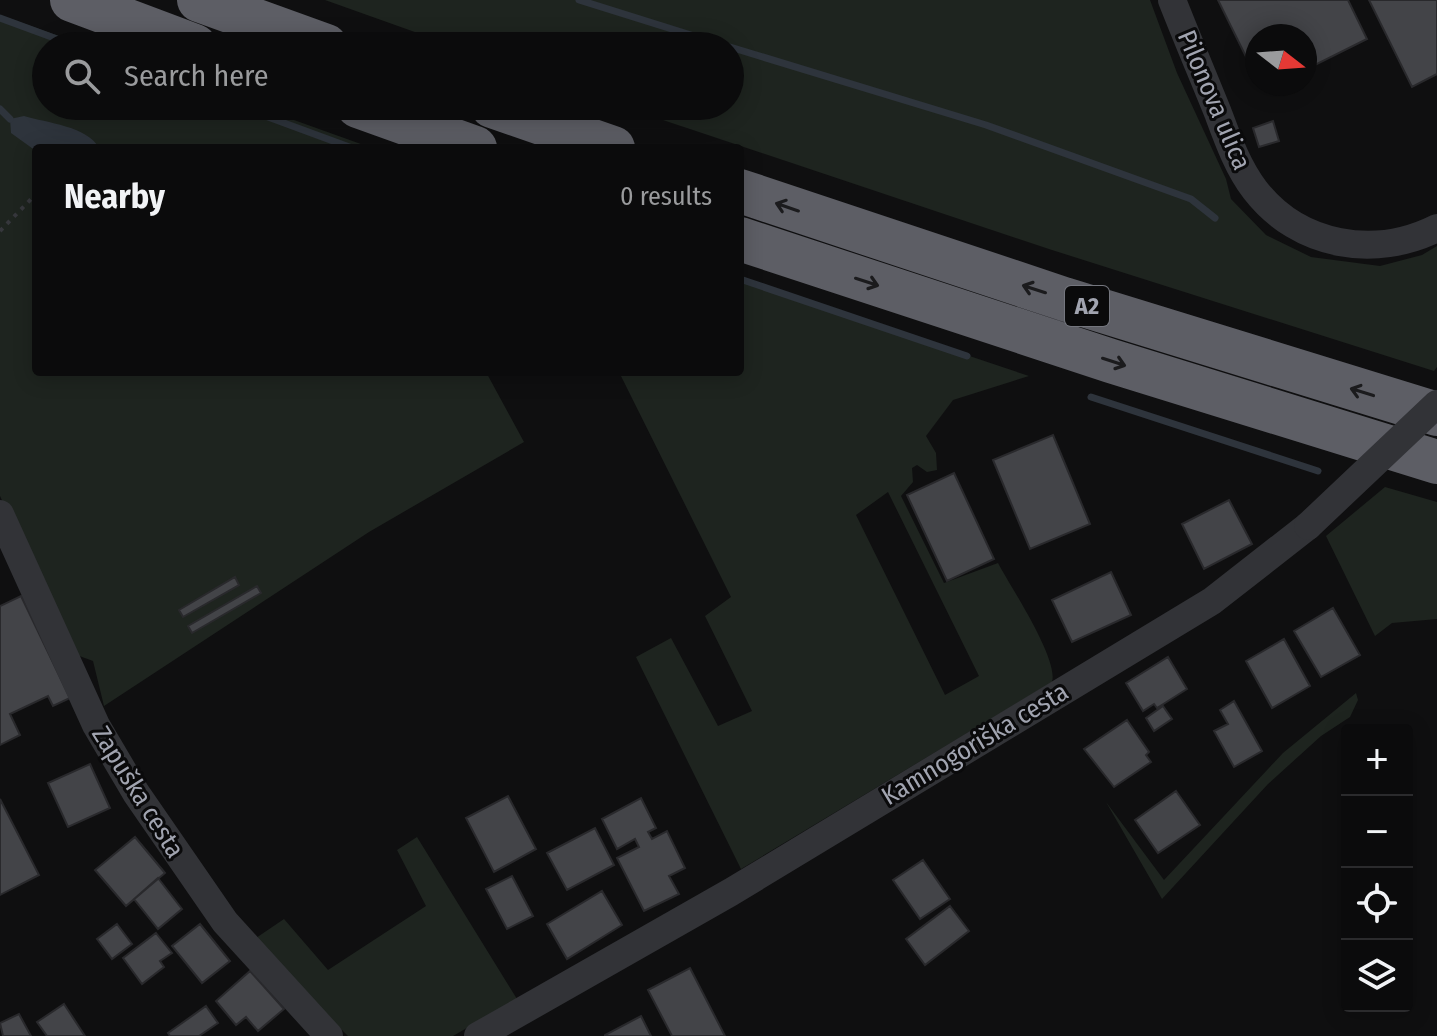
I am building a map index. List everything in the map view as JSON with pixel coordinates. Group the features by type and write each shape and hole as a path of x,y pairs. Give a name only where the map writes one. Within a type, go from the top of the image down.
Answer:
{"highway":[{"path":"72,0 158,32"},
{"path":"199,0 287,32"},
{"path":"397,120 464,144"},
{"path":"532,120 601,144"},
{"name":"A2","path":"744,192 1064,299 1437,414"},
{"name":"A2","path":"744,240 1111,361 1437,462"}],"street":[{"name":"Pilonova ulica","path":"1172,0 1241,168 1275,211 1313,234 1361,246 1399,243 1437,228"},
{"name":"Kamnogoriška cesta","path":"478,1036 731,892 1212,601 1308,526 1437,404"},
{"name":"Zapuška cesta","path":"0,514 96,725 136,793 225,922 329,1036"}],"path":[{"path":"0,231 32,198"}],"shaded area":[{"path":"325,0 1150,0 1177,73 1226,179 1231,199 1266,235 1311,257 1380,266 1422,255 1437,246 1437,367 1434,371 1052,250 744,147 744,144 735,144 663,120 744,120 744,32 415,32"},
{"path":"0,15 48,32 32,32 32,120 294,120 361,144 32,144 32,376 488,376 524,442 369,532 104,706 93,661 74,654 0,496"},
{"path":"24,116 55,123 76,130 96,144 32,144 32,148 11,133 10,119"},
{"path":"744,280 1029,376 953,400 926,436 936,453 937,470 927,472 917,465 912,468 913,482 901,496 944,583 998,563 1041,640 1052,671 1052,682 741,869 636,657 671,638 718,726 752,711 705,616 731,597 621,376 744,376","holes":["888,492 979,676 945,695 856,515"]},
{"path":"1385,487 1437,502 1437,619 1392,623 1375,636 1326,536"},
{"path":"1356,693 1358,700 1350,717 1321,736 1268,784 1162,899 1106,802 1164,880 1283,753"},
{"path":"417,837 517,999 453,1036 348,1036 287,976 256,938 284,919 328,970 426,906 397,850"}],"building":[{"path":"1218,0 1348,0 1367,39 1317,64 1317,24 1245,24 1245,55"},
{"path":"1369,0 1437,0 1437,74 1412,87"},
{"path":"1273,121 1279,141 1259,147 1253,128"},
{"path":"1053,435 1090,524 1030,549 993,460"},
{"path":"954,473 994,559 947,581 907,495"},
{"path":"1229,500 1252,544 1204,569 1182,524"},
{"path":"1111,572 1131,615 1072,642 1052,600"},
{"path":"235,577 239,585 183,617 179,610"},
{"path":"257,586 261,593 192,633 188,626"},
{"path":"21,596 70,698 53,706 48,696 10,714 20,735 0,745 0,606"},
{"path":"1333,608 1360,655 1321,677 1294,631"},
{"path":"1284,639 1310,686 1272,708 1246,661"},
{"path":"1168,657 1187,689 1157,708 1154,704 1143,711 1126,683"},
{"path":"1234,701 1262,751 1234,767 1214,731 1228,724 1220,710"},
{"path":"1163,706 1172,719 1154,731 1146,718"},
{"path":"1127,720 1149,752 1146,755 1151,762 1114,787 1084,749"},
{"path":"90,764 110,808 68,827 48,783"},
{"path":"1176,791 1200,825 1158,853 1135,820"},
{"path":"508,796 536,849 494,872 466,818"},
{"path":"641,798 656,828 648,832 652,839 667,831 685,868 669,876 679,894 644,911 617,858 639,847 635,839 617,849 602,819"},
{"path":"0,799 39,875 0,895"},
{"path":"595,828 614,865 567,890 547,853"},
{"path":"135,837 165,873 126,906 95,870"},
{"path":"923,860 950,899 920,919 893,880"},
{"path":"512,876 533,916 507,929 486,889"},
{"path":"158,878 182,909 158,929 134,899"},
{"path":"602,891 622,925 567,959 547,924"},
{"path":"950,906 969,931 925,965 906,939"},
{"path":"117,924 132,944 112,959 97,939"},
{"path":"200,924 230,961 202,983 172,946"},
{"path":"156,933 172,953 160,961 164,967 142,984 123,958"},
{"path":"690,968 725,1036 672,1036 648,990"},
{"path":"250,971 284,1009 258,1031 246,1017 236,1025 216,1001"},
{"path":"64,1004 85,1036 47,1036 37,1022"},
{"path":"206,1006 218,1023 199,1036 170,1036 168,1033"},
{"path":"19,1014 31,1036 3,1036 0,1023"},
{"path":"641,1016 651,1036 605,1036 605,1035"}],"waterway":[{"path":"579,0 681,32"},
{"path":"0,18 38,32"},
{"path":"744,51 986,125 1191,199 1215,218"},
{"path":"0,109 10,119"},
{"path":"276,120 341,144"},
{"path":"744,280 967,356"},
{"path":"1091,397 1318,471"}]}
